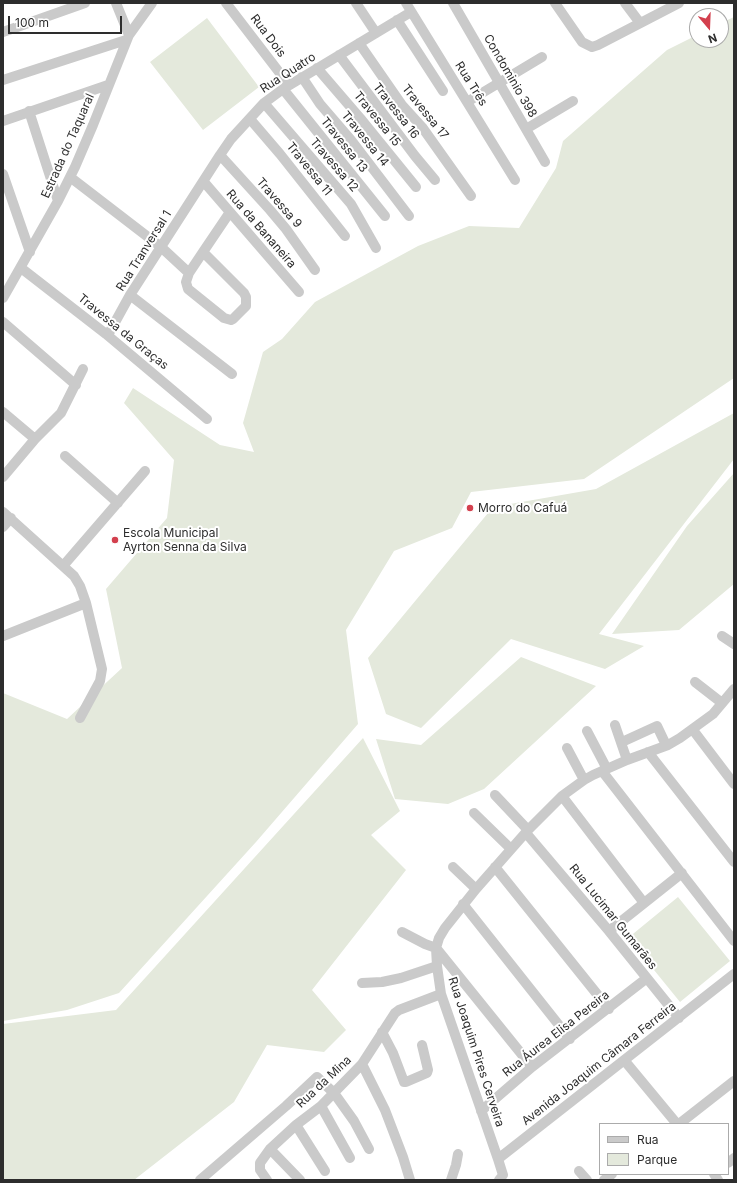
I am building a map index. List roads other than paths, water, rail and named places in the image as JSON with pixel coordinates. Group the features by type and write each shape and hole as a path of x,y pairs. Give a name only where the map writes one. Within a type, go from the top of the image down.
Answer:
{"street":[{"path":"3,32 85,3"},
{"path":"3,80 127,38 116,3"},
{"name":"Estrada do Taquaral","path":"3,298 30,252 70,177 93,126 127,38 152,3"},
{"name":"Rua Dois","path":"226,3 286,87"},
{"path":"356,3 376,33"},
{"name":"Condominio 398","path":"453,3 545,162"},
{"path":"555,3 582,42 592,47 598,46 679,3"},
{"path":"626,3 640,24"},
{"name":"Rua Quatro","path":"204,182 220,155 264,103 286,87 397,20 408,7"},
{"name":"Rua Três","path":"408,7 515,180"},
{"path":"397,20 443,92"},
{"name":"Travessa 17","path":"359,43 402,105 422,127 471,196"},
{"name":"Travessa 16","path":"339,55 415,156 435,180"},
{"path":"467,102 542,57"},
{"name":"Travessa 15","path":"317,68 416,187"},
{"name":"Travessa 14","path":"302,78 320,104 351,140 409,216"},
{"path":"3,121 108,85"},
{"name":"Travessa 13","path":"286,87 385,216"},
{"path":"526,128 573,101"},
{"name":"Travessa 12","path":"264,103 351,204 376,248"},
{"path":"29,111 58,201"},
{"name":"Travessa 11","path":"250,119 289,164 345,236"},
{"name":"Travessa 9","path":"220,155 286,229 315,270"},
{"path":"3,174 30,252"},
{"path":"70,177 161,247 189,273"},
{"name":"Rua da Bananeira","path":"204,182 299,292"},
{"name":"Rua Tranversal 1","path":"108,335 130,295 204,182"},
{"path":"203,252 244,293 246,297 246,306 236,318 231,320 224,318 191,292 186,285 189,273 203,252 230,212"},
{"name":"Travessa da Graças","path":"21,268 108,335 207,419"},
{"path":"130,295 232,374"},
{"path":"3,322 76,385"},
{"path":"3,477 35,439 61,413 83,370"},
{"path":"3,412 35,439"},
{"path":"65,456 118,503"},
{"path":"63,566 145,471"},
{"path":"3,528 7,515 74,576 80,586 86,603 102,669 100,681 80,718"},
{"path":"3,636 86,603"},
{"path":"722,636 734,644"},
{"path":"695,682 722,703"},
{"name":"Rua Joaquim Pires Cerveira","path":"498,1159 441,994 437,976 436,948 445,928 463,904 495,867 562,796 584,780 627,760 666,745 693,730 713,714 734,689"},
{"path":"615,725 627,760"},
{"path":"622,742 657,726 666,745"},
{"path":"693,730 734,784"},
{"path":"587,731 604,770 734,941"},
{"path":"567,748 584,780"},
{"path":"648,752 734,862"},
{"name":"Rua Lucimar Gumarães","path":"495,795 609,931 679,1018"},
{"path":"562,796 644,903"},
{"path":"474,813 511,849"},
{"path":"495,867 609,1009"},
{"path":"453,868 476,889"},
{"path":"609,931 682,873"},
{"path":"463,904 570,1039"},
{"path":"402,932 436,948 532,1067"},
{"path":"362,983 382,982 401,978 437,966"},
{"name":"Avenida Joaquim Câmara Ferreira","path":"498,1159 734,974"},
{"name":"Rua Áurea Elisa Pereira","path":"480,1110 532,1067 609,1009 647,978"},
{"name":"Rua da Mina","path":"263,1179 260,1170 260,1163 270,1149 296,1125 320,1106 362,1064 395,1013 399,1010 441,994"},
{"path":"382,1032 393,1053 404,1082 427,1073 428,1070 422,1045"},
{"path":"624,1060 677,1123"},
{"path":"362,1064 385,1110 410,1180"},
{"path":"200,1180 286,1106 315,1078 319,1078 334,1093 354,1121 369,1150"},
{"path":"679,1123 734,1081"},
{"path":"320,1106 350,1158"},
{"path":"296,1125 325,1171"},
{"path":"270,1149 300,1180"},
{"path":"451,1180 458,1154"},
{"path":"498,1159 503,1175 499,1180"},
{"path":"579,1170 587,1180"}],"place":[{"name":"Morro do Cafuá","path":"470,508"},
{"name":"Escola Municipal Ayrton Senna da Silva","path":"115,540"}]}
